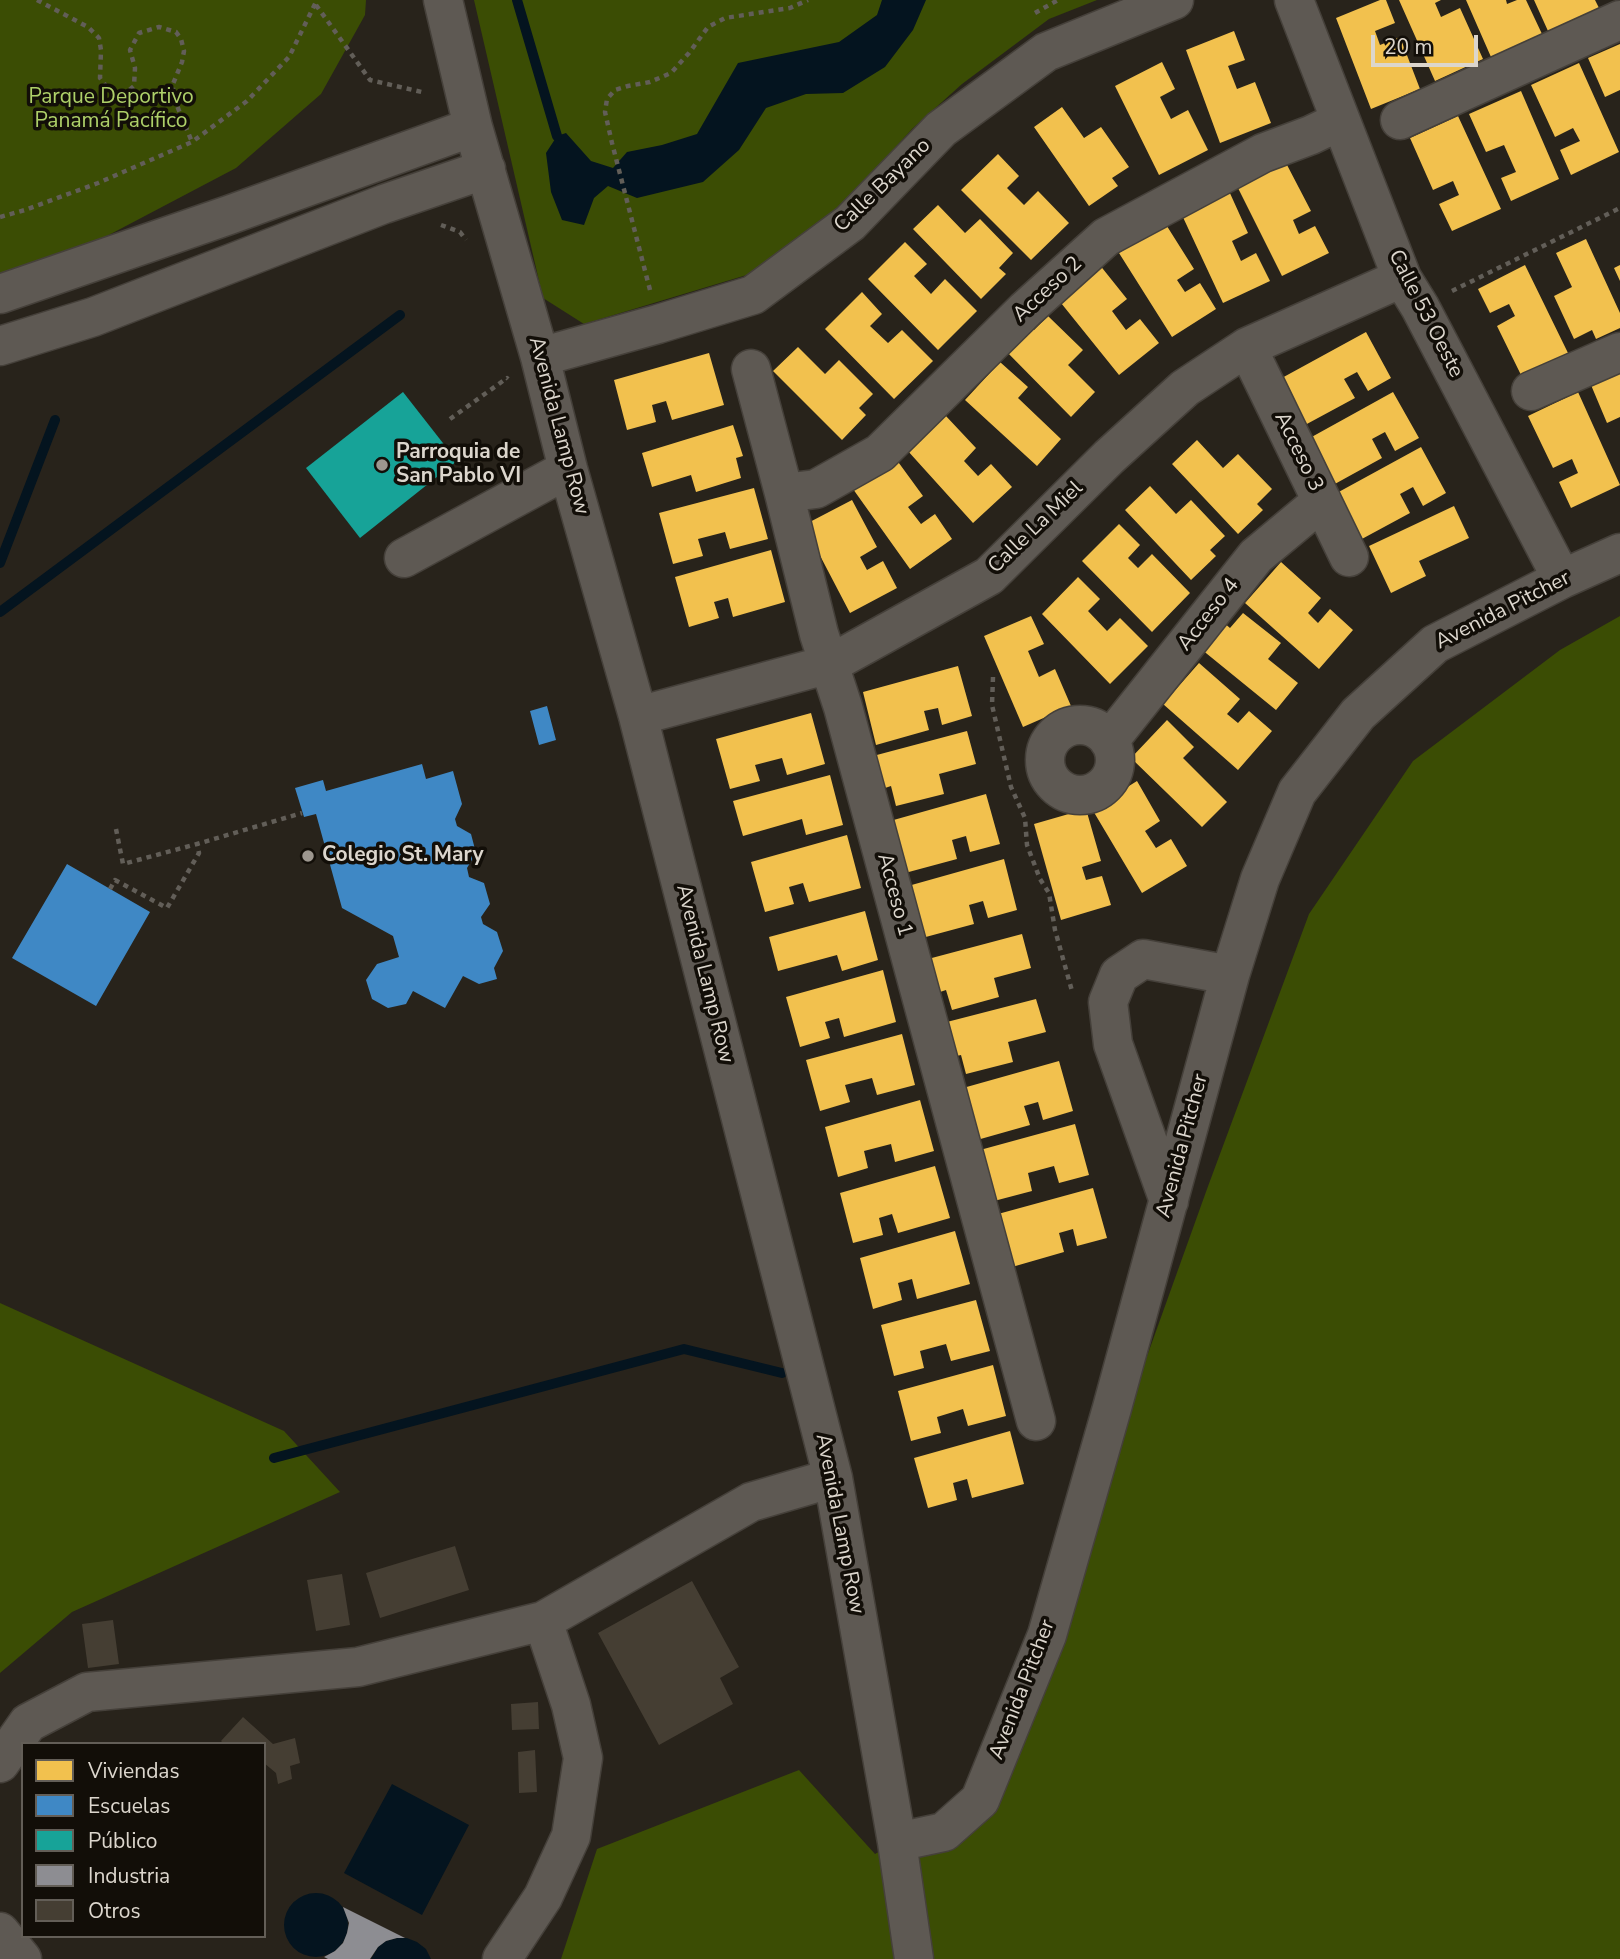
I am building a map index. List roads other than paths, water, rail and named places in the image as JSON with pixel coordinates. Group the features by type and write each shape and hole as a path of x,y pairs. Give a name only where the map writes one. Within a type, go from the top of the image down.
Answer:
{"street":[{"name":"Avenida Lamp Row","path":"443,0 470,115 540,357 568,469 638,716 833,1478 897,1842 914,1959"},
{"name":"Calle Bayano","path":"540,357 754,295 850,223 941,129 1046,52 1174,0"},
{"name":"Calle 53 Oeste","path":"1294,0 1340,121 1411,293 1562,579"},
{"path":"1400,120 1620,20"},
{"path":"0,294 229,215 470,115"},
{"name":"Acceso 2","path":"785,493 816,489 880,453 1025,310 1106,237 1263,153 1340,121"},
{"path":"0,346 93,317 384,204 486,169"},
{"name":"Calle La Miel","path":"638,716 830,664 989,576 1109,457 1185,388 1247,347 1411,293"},
{"name":"Acceso 3","path":"1247,347 1349,556"},
{"path":"1531,391 1620,352"},
{"name":"Acceso 1","path":"751,369 785,493 819,634 850,734 1036,1421"},
{"path":"404,558 568,469"},
{"name":"Acceso 4","path":"1109,741 1256,556 1322,501"},
{"name":"Avenida Pitcher","path":"897,1842 944,1832 980,1800 1047,1635 1230,975 1260,879 1297,792 1358,714 1435,644 1562,579 1620,553"},
{"path":"1169,1201 1113,1044 1108,1002 1119,975 1143,959 1230,975"},
{"path":"0,1763 29,1723 87,1692 358,1667 544,1621 751,1502 833,1478"},
{"path":"502,1959 543,1897 571,1836 583,1758 571,1705 544,1621"},
{"path":"0,1932 22,1959"}],"water":[{"path":"882,0 926,0 913,30 885,67 843,93 806,94 766,108 739,150 703,182 637,198 608,186 594,198 584,225 562,220 551,192 546,153 557,136 566,133 591,161 613,168 627,152 697,134 738,63 839,42 877,15"},
{"path":"392,1784 469,1825 422,1915 344,1873"},
{"path":"310,1893 322,1893 339,1902 346,1913 346,1937 339,1948 322,1957 310,1957 298,1952 289,1943 284,1931 284,1919 289,1907 298,1898"},
{"path":"397,1938 417,1942 426,1949 431,1959 371,1959 378,1947"}],"waterway":[{"path":"517,0 557,136"},
{"path":"0,612 400,315"},
{"path":"0,563 55,420"},
{"path":"274,1458 684,1349 782,1373"}],"place":[{"name":"Parroquia de San Pablo VI","path":"382,465"},
{"name":"Colegio St. Mary","path":"308,856"}],"park label":[{"name":"Parque Deportivo Panamá Pacífico","path":"111,110"}]}
